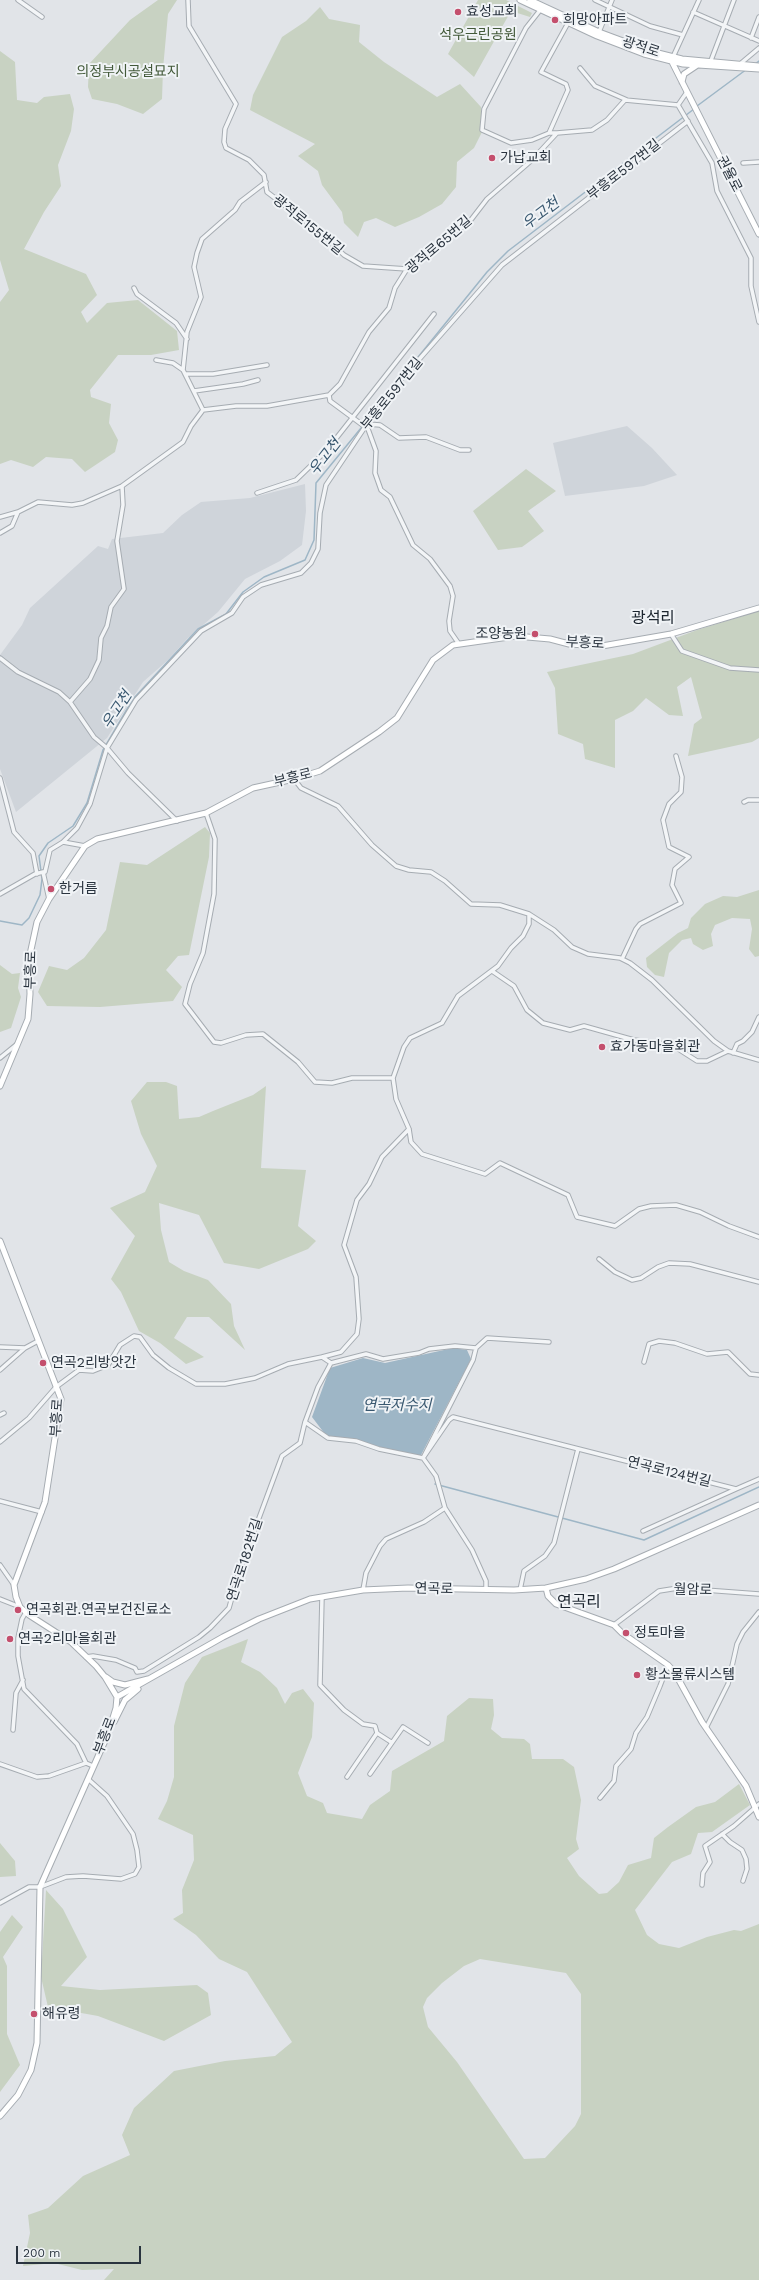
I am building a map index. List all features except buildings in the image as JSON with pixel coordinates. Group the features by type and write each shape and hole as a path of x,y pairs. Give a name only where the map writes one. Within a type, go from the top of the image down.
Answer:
{"main road":[{"name":"광적로","path":"520,0 615,44 701,66 759,66"},
{"name":"광적로","path":"530,0 599,32 672,59 740,66"},
{"path":"672,59 687,92"},
{"path":"682,83 684,74 695,66 701,66"},
{"path":"740,66 759,69"},
{"name":"권율로","path":"687,92 759,234"},
{"name":"부흥로","path":"0,1086 28,1019 30,994 29,959 37,922 49,899 85,846 97,839 206,813 253,788 294,780 320,771 379,732 396,718 433,660 453,645 516,636 544,638 569,644 602,646 671,634 759,608"},
{"name":"부흥로","path":"0,1242 60,1399 59,1418 46,1502 14,1585"},
{"name":"연곡로","path":"116,1697 223,1637 259,1619 310,1599 363,1590 408,1588 520,1590 546,1588 586,1579 614,1569 759,1505"},
{"path":"14,1585 16,1597 20,1607"},
{"path":"546,1588 548,1596 556,1604 614,1625 622,1633 668,1665 675,1673 706,1728 739,1775 757,1805 759,1817"},
{"name":"부흥로","path":"0,2116 18,2095 31,2070 37,2043 40,1887 108,1734 116,1708 116,1697 105,1677 86,1657 71,1642 20,1607"},
{"path":"105,1677 113,1682 125,1685 151,1678"},
{"path":"108,1734 125,1700 143,1683"}],"street":[{"path":"18,0 42,17"},
{"name":"광적로155번길","path":"188,0 189,26 236,104 225,129 224,142 226,148 249,160 264,175 267,192 316,230 344,255 363,266 373,265 407,269"},
{"path":"595,0 650,26 683,35"},
{"path":"599,32 612,0"},
{"path":"672,59 699,0"},
{"path":"710,63 734,0"},
{"path":"541,9 526,28 484,109 482,130 511,143 532,140 549,132 557,133 592,130 607,120 627,100"},
{"path":"694,12 759,41"},
{"path":"751,38 759,17"},
{"path":"549,132 568,90 566,84 541,72 568,23"},
{"path":"740,66 759,48"},
{"path":"580,68 595,86 627,100 678,105"},
{"path":"678,105 687,92"},
{"path":"678,105 712,163 717,191 751,258 751,286 759,322"},
{"name":"부흥로597번길","path":"44,872 50,850 63,842 77,828 90,804 107,748 136,700 201,631 232,613 243,597 261,585 301,573 311,563 318,549 320,513 326,485 365,425 401,380 502,265 687,120"},
{"name":"광적로65번길","path":"329,395 340,384 369,332 389,308 395,288 407,269 450,234 467,225 487,199 532,160 557,133"},
{"path":"743,163 759,162"},
{"path":"184,372 186,339 201,297 194,267 202,239 235,210 240,202 266,182"},
{"path":"134,288 137,294 176,323 186,339"},
{"path":"257,493 296,480 327,450 352,417 398,362 434,314"},
{"path":"156,360 173,363 184,372 203,410"},
{"path":"184,372 213,374 267,365"},
{"path":"194,391 243,384 258,380"},
{"path":"0,517 18,512 38,502 72,505 83,503 122,486 184,442 191,426 203,410 236,406 267,406 329,395 330,401 365,425 368,429 376,451 375,473 381,490 390,497 413,545 430,559 450,586 453,596 449,622 450,631 459,644"},
{"path":"365,425 380,425 399,438 426,437 460,450 469,450"},
{"path":"70,702 90,679 99,660 101,638 108,626 111,608 124,589 117,541 123,505 122,486"},
{"path":"0,533 12,526 18,512"},
{"path":"671,634 682,651 730,668 759,670"},
{"path":"0,658 18,672 59,692 70,702 94,737 107,748 128,773 177,821"},
{"path":"622,959 636,928 640,924 681,903 672,885 675,869 689,857 669,847 664,820 669,804 681,792 682,777 676,756"},
{"path":"0,778 14,832 33,853 37,874"},
{"path":"294,780 302,788 338,806 372,846 396,866 409,870 431,872 445,880 471,904 500,905 529,914 554,930 572,947 588,954 622,959 640,970 652,980 708,1036 728,1051 759,1060"},
{"path":"744,802 748,800 759,800"},
{"path":"206,813 215,839 214,894 203,953 190,984 185,1004 214,1042 221,1043 246,1035 262,1034 298,1062 315,1082 332,1083 352,1078 393,1078"},
{"path":"63,842 85,846"},
{"path":"0,894 37,874 44,872 49,899"},
{"path":"529,914 528,924 523,936 511,948 498,966 458,996 442,1023 410,1038 404,1047 393,1078 396,1099 409,1129 411,1142 422,1154 485,1174 500,1163 568,1195 577,1217 615,1226 639,1209 651,1206 676,1205 700,1212 729,1226 759,1237"},
{"path":"492,971 514,986 527,1010 543,1023 570,1030 584,1026 634,1040 672,1045 697,1061 707,1061 728,1051"},
{"path":"733,1053 737,1044 743,1041 752,1032 759,1016"},
{"name":"부흥로","path":"0,1058 18,1043"},
{"path":"322,1357 341,1352 357,1334 359,1319 356,1277 344,1245 357,1200 369,1184 382,1157 409,1129"},
{"path":"599,1259 614,1272 632,1280 640,1278 658,1267 669,1264 690,1264 759,1282"},
{"name":"부흥로","path":"56,1387 79,1370 93,1371 108,1365 120,1345 134,1336 140,1338 153,1355 169,1368 196,1384 225,1384 243,1381 266,1374 288,1364 322,1357"},
{"path":"424,1458 473,1360 476,1348 487,1338 549,1342"},
{"path":"0,1370 25,1348 38,1342"},
{"path":"644,1362 649,1344 659,1342 675,1343 707,1354 728,1352 750,1374 759,1375"},
{"path":"0,1346 25,1348"},
{"path":"322,1357 331,1363 366,1354 383,1359 419,1353 429,1349 455,1346 476,1348"},
{"name":"연곡로182번길","path":"86,1657 94,1656 116,1660 135,1668 138,1672 144,1671 210,1628 229,1608 239,1572 282,1456 300,1444 318,1387 331,1363"},
{"path":"0,1442 29,1418 56,1387"},
{"path":"0,1415 4,1413"},
{"name":"연곡로124번길","path":"424,1458 449,1420 453,1417 736,1489"},
{"path":"306,1422 328,1438 356,1441 379,1449 424,1458 439,1482 439,1489 446,1508 472,1550 486,1581 486,1590"},
{"path":"520,1590 522,1575 545,1556 554,1543 563,1513 578,1449"},
{"path":"643,1531 759,1479"},
{"path":"0,1501 42,1512"},
{"path":"363,1590 366,1573 380,1546 386,1540 424,1522 446,1508"},
{"path":"0,1565 14,1585"},
{"name":"월암로","path":"614,1625 659,1591 678,1588 759,1594"},
{"path":"322,1597 320,1685 344,1710 363,1724 375,1726 377,1733 391,1742"},
{"path":"0,1599 20,1607"},
{"path":"26,1612 22,1619 18,1638 18,1656 24,1688 77,1744 86,1763 93,1766"},
{"path":"706,1728 728,1684 737,1644 743,1632 759,1612"},
{"path":"600,1798 614,1782 616,1766 631,1749 636,1733 647,1717 668,1665"},
{"path":"13,1730 16,1693 23,1680"},
{"path":"370,1774 391,1742 403,1727 428,1743"},
{"path":"347,1777 377,1733"},
{"path":"0,1764 37,1777 49,1776 86,1763"},
{"path":"0,1903 29,1887 40,1887 54,1881 77,1876 121,1879 135,1874 139,1867 137,1850 132,1834 107,1796 88,1779"},
{"path":"702,1885 703,1873 710,1862 705,1846 734,1826 757,1805"},
{"path":"722,1834 730,1842 742,1850 746,1859 747,1869 743,1880"}],"shaded area":[{"path":"627,426 652,448 677,475 644,486 565,496 553,443"},
{"path":"305,484 306,511 302,545 280,561 245,579 218,612 187,639 168,660 143,682 107,738 16,812 0,769 0,655 22,625 30,608 98,546 108,549 112,539 163,533 182,515 201,502 250,498"}],"green space":[{"name":"의정부시공설묘지","path":"158,0 177,0 168,14 162,99 143,114 117,104 92,99 88,87 89,64 130,20"},
{"name":"석우근린공원","path":"478,0 506,0 532,13 530,17 511,11 474,77 448,54"},
{"path":"320,7 329,19 360,25 359,42 384,62 437,97 460,84 481,107 482,132 474,148 457,162 456,187 442,204 419,217 395,227 376,218 364,222 358,237 344,223 342,212 322,185 318,171 298,156 315,144 250,110 253,95 282,37 306,21"},
{"path":"0,51 15,62 17,100 37,103 44,97 70,94 74,109 71,131 58,165 61,186 44,212 24,249 86,274 97,295 81,312 87,323 107,303 138,300 177,331 179,350 151,355 118,355 90,390 91,397 111,404 109,423 118,440 115,452 85,472 72,459 46,457 33,467 11,460 0,464 0,302 9,290 0,260"},
{"path":"526,469 556,491 528,511 544,531 522,547 498,550 473,511"},
{"path":"759,611 759,738 752,742 688,756 694,724 702,718 691,677 677,687 683,716 669,715 646,698 633,711 615,720 615,768 585,759 583,744 558,734 555,688 547,672 633,654 697,630"},
{"path":"205,827 210,833 209,857 189,955 178,956 166,970 182,987 173,1001 100,1007 47,1006 38,992 49,966 67,970 84,958 106,930 120,862 147,865"},
{"path":"759,890 759,956 755,957 749,949 752,929 750,919 732,918 715,925 711,934 713,946 703,950 693,944 691,938 682,940 669,953 664,977 655,975 647,967 646,958 678,933 688,928 691,918 705,904 723,896 737,897"},
{"path":"0,965 12,974 20,973 18,988 21,997 11,1028 0,1032"},
{"path":"147,1082 166,1082 177,1086 179,1119 199,1117 253,1095 266,1086 261,1168 306,1170 298,1226 316,1241 308,1249 259,1269 224,1263 199,1215 159,1203 161,1230 169,1262 184,1271 208,1280 231,1304 234,1326 245,1350 209,1317 187,1317 174,1338 204,1357 186,1364 160,1343 139,1331 121,1292 111,1279 135,1236 110,1208 145,1192 157,1166 141,1134 131,1101"},
{"path":"248,1639 241,1662 260,1672 277,1688 285,1704 292,1693 303,1689 314,1703 312,1737 298,1773 307,1796 323,1803 327,1813 362,1819 370,1805 390,1791 392,1771 444,1741 447,1716 469,1698 493,1699 494,1715 491,1729 502,1738 524,1739 530,1744 532,1759 563,1759 574,1767 581,1800 576,1839 579,1849 567,1858 579,1876 599,1894 607,1893 619,1882 628,1865 651,1858 654,1838 668,1827 696,1807 715,1802 739,1784 750,1805 712,1832 698,1833 691,1854 672,1862 635,1910 647,1935 659,1944 679,1948 707,1937 734,1930 741,1931 759,1924 759,2280 104,2280 114,2269 82,2270 54,2263 23,2266 30,2233 28,2215 48,2208 83,2176 130,2155 122,2135 134,2108 174,2071 225,2061 275,2056 292,2042 247,1972 219,1959 196,1935 173,1919 183,1913 182,1890 194,1860 193,1835 158,1819 167,1801 174,1777 174,1726 185,1683 202,1657","holes":["480,1959 566,1973 581,1994 581,2114 575,2126 545,2158 524,2159 457,2062 428,2027 423,2007 427,1998 442,1983 464,1966"]},
{"path":"0,1843 15,1861 16,1876 0,1877"},
{"path":"46,1890 63,1909 87,1957 61,1986 100,1990 197,1985 208,1993 211,2015 164,2041 98,2016 48,2007 41,1977"},
{"path":"12,1915 23,1927 3,1957 7,1966 7,2034 20,2065 0,2092 0,1932"}],"water":[{"name":"연곡저수지","path":"453,1348 467,1350 471,1359 420,1457 356,1441 328,1438 312,1417 330,1368 363,1358 385,1363"}],"waterway":[{"name":"우고천","path":"755,64 759,61"},
{"name":"우고천","path":"697,106 747,69"},
{"name":"우고천","path":"410,367 487,272 508,251 694,109"},
{"name":"우고천","path":"0,921 22,925 29,918 40,895 42,879 39,856 48,843 73,826 87,803 103,750 133,699 198,629 226,614 243,592 264,577 305,560 314,540 316,483 384,400"},
{"path":"435,1484 644,1540 759,1487"}],"place":[{"name":"효성교회","path":"458,12"},
{"name":"희망아파트","path":"555,20"},
{"name":"가납교회","path":"492,158"},
{"name":"조양농원","path":"535,634"},
{"name":"한거름","path":"51,889"},
{"name":"효가동마을회관","path":"602,1047"},
{"name":"연곡2리방앗간","path":"43,1363"},
{"name":"연곡회관.연곡보건진료소","path":"18,1610"},
{"name":"정토마을","path":"626,1633"},
{"name":"연곡2리마을회관","path":"10,1639"},
{"name":"황소물류시스템","path":"637,1675"},
{"name":"해유령","path":"34,2014"}],"district":[{"name":"광석리","path":"653,618"},
{"name":"연곡리","path":"579,1602"}]}
